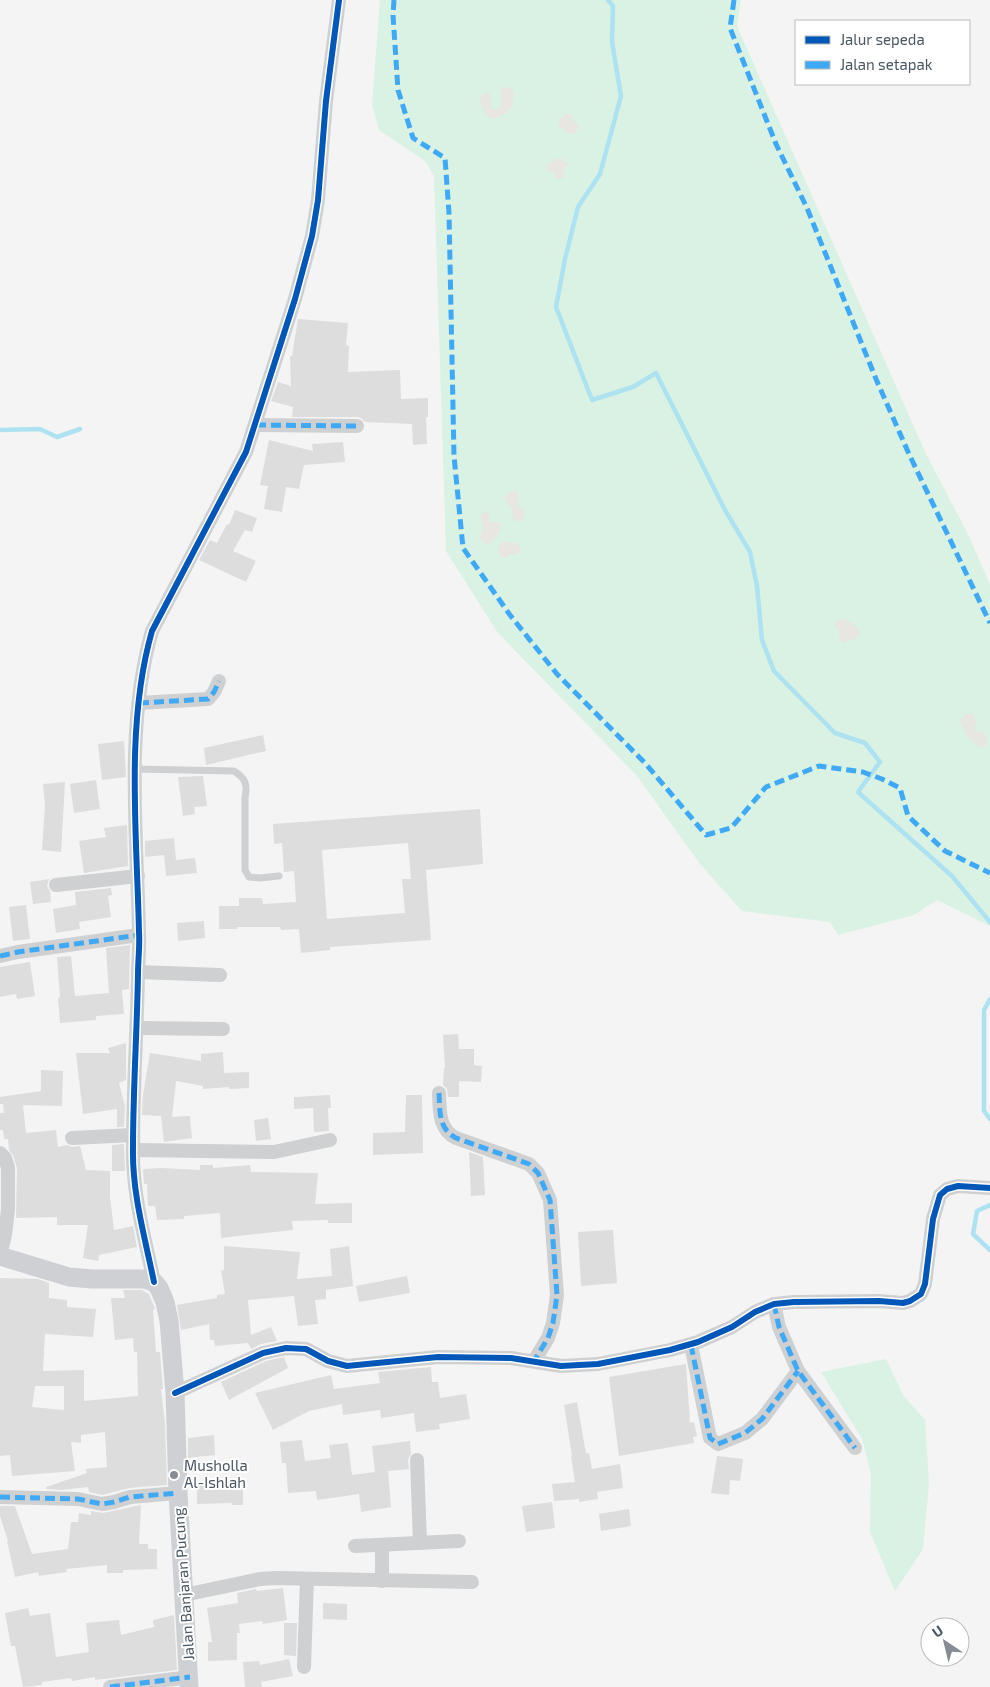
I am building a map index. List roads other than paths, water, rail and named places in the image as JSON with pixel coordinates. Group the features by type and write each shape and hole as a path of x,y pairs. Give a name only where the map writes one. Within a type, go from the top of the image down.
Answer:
{"street":[{"path":"0,1153 5,1158 8,1168 8,1209 0,1256 69,1277 144,1279 154,1282 134,1179 133,1150 138,1028 139,935 135,769 139,703 146,652 152,631 246,452 295,299 312,236 318,200 326,100 339,0"},
{"path":"256,425 357,426"},
{"path":"139,703 208,699 219,681"},
{"path":"56,885 138,876"},
{"path":"0,956 139,935"},
{"path":"138,972 220,975"},
{"path":"138,1028 223,1029"},
{"path":"439,1093 441,1122 446,1131 456,1138 529,1164 538,1173 550,1200 556,1274 556,1310 548,1338 534,1362"},
{"path":"72,1138 134,1136"},
{"path":"133,1150 274,1152 330,1140"},
{"path":"175,1393 263,1353 286,1348 306,1349 328,1361 347,1366 438,1358 510,1358 561,1366 598,1364 691,1345 732,1327 755,1312 774,1304 879,1301 903,1303 918,1297 925,1284 933,1218 938,1197 942,1192 951,1187 974,1186 990,1188"},
{"name":"Jalan Banjaran Pucung","path":"154,1282 160,1288 169,1321 175,1393 178,1493 190,1682"},
{"path":"774,1304 779,1328 798,1372 854,1448"},
{"path":"691,1345 710,1438 718,1444 745,1433 762,1420 798,1372"},
{"path":"417,1460 420,1543"},
{"path":"0,1496 78,1499 102,1504 130,1497 178,1493"},
{"path":"355,1546 459,1541"},
{"path":"382,1545 382,1581"},
{"path":"184,1595 260,1579 472,1582"},
{"path":"304,1667 307,1579"},
{"path":"110,1687 190,1682"}],"lane":[{"path":"135,769 234,771 241,775 246,781 247,787 245,797 245,870 249,877 279,876"}],"waterway":[{"path":"608,0 613,6 612,42 621,96 600,174 578,207 565,259 556,307 592,400 633,387 656,373 725,510 750,552 757,586 762,640 774,671 835,733 865,743 880,762 858,792 952,876 990,922"},
{"path":"0,430 40,429 57,437 80,429"},
{"path":"990,999 984,1010 984,1111 990,1119"},
{"path":"990,1205 977,1211 973,1234 990,1250"}],"place":[{"name":"Musholla Al-Ishlah","path":"174,1475"}]}
